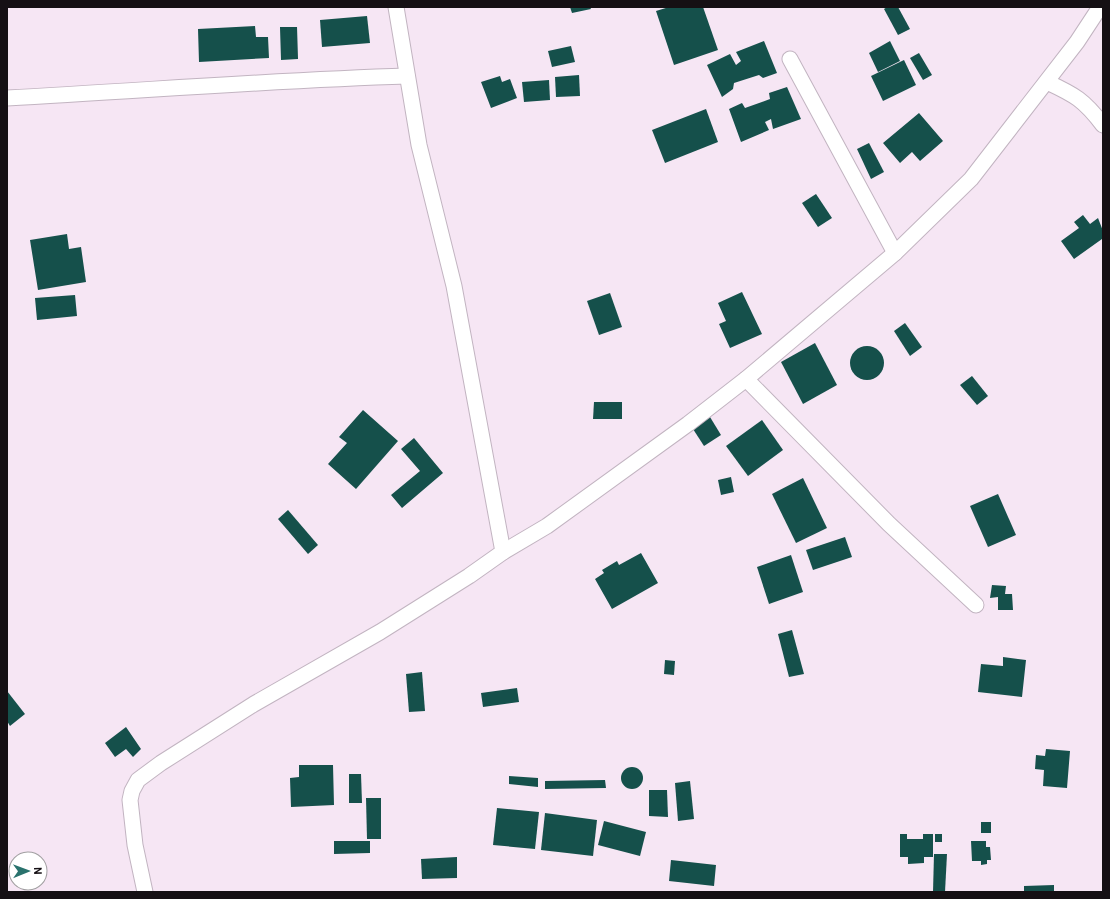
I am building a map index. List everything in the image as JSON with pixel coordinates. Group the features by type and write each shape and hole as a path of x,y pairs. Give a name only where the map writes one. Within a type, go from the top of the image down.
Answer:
{"street":[{"path":"396,7 419,145 454,286 502,552"},
{"path":"145,892 135,844 130,800 132,791 138,780 161,763 254,704 380,632 469,576 502,552 547,526 688,424 746,379 895,253 971,179 1078,42 1100,7"},
{"path":"790,59 895,253"},
{"path":"7,98 161,90 300,79 407,76"},
{"path":"1047,82 1075,95 1092,110 1103,125"},
{"path":"746,379 889,524 976,605"}],"building":[{"path":"570,7 590,7 591,9 572,13"},
{"path":"669,7 703,7 718,50 674,65 656,11"},
{"path":"887,7 898,7 910,29 898,35 884,9"},
{"path":"367,16 370,43 322,47 320,20"},
{"path":"255,26 256,37 268,37 269,58 199,62 198,29"},
{"path":"280,27 297,27 298,59 281,60"},
{"path":"764,41 777,73 763,78 759,75 734,83 733,89 722,97 707,65 730,54 736,65 741,61 736,52"},
{"path":"890,41 900,61 878,72 869,53"},
{"path":"571,46 575,62 552,67 548,51"},
{"path":"919,53 932,75 923,80 910,58"},
{"path":"904,60 916,85 883,101 871,76"},
{"path":"579,75 580,96 556,97 555,77"},
{"path":"500,76 502,82 510,79 517,98 491,108 481,82"},
{"path":"549,80 550,100 524,102 522,82"},
{"path":"787,87 801,119 773,129 771,119 765,122 769,130 741,142 729,109 742,103 745,108 770,99 769,93"},
{"path":"706,109 718,142 665,163 652,130"},
{"path":"919,113 943,141 920,161 912,152 900,163 883,143"},
{"path":"869,143 884,172 871,179 857,149"},
{"path":"816,194 832,218 818,227 802,203"},
{"path":"1083,215 1090,224 1098,218 1103,231 1103,240 1102,239 1074,259 1061,241 1079,228 1074,222"},
{"path":"67,234 69,249 81,247 86,282 38,290 30,240"},
{"path":"742,292 762,334 730,348 719,324 726,321 718,303"},
{"path":"610,293 622,327 599,335 587,301"},
{"path":"75,295 77,316 37,320 35,298"},
{"path":"905,323 922,347 910,356 894,331"},
{"path":"815,343 837,385 803,404 781,362"},
{"path":"864,346 870,346 879,351 883,357 883,369 879,375 870,380 864,380 855,375 850,366 850,360 855,351"},
{"path":"972,376 988,396 977,405 960,385"},
{"path":"594,402 622,402 622,419 593,419"},
{"path":"363,410 398,441 356,489 328,464 347,443 339,437"},
{"path":"710,417 721,435 704,446 693,429"},
{"path":"762,420 783,450 748,476 726,446"},
{"path":"414,438 443,473 402,508 391,495 420,471 401,449"},
{"path":"731,477 734,492 721,495 718,480"},
{"path":"803,478 827,528 796,543 772,494"},
{"path":"998,494 1016,535 988,547 970,506"},
{"path":"288,510 318,545 308,554 278,519"},
{"path":"845,537 852,557 813,570 806,550"},
{"path":"641,553 658,583 612,609 595,579 604,573 602,570 617,561 619,565"},
{"path":"791,555 803,592 769,604 757,567"},
{"path":"992,585 1006,586 1005,594 1012,594 1013,610 998,610 998,597 990,598"},
{"path":"792,630 804,674 789,677 778,634"},
{"path":"1003,657 1026,660 1022,697 978,692 981,664 1003,666"},
{"path":"665,660 675,661 674,675 664,674"},
{"path":"422,672 425,711 409,712 406,674"},
{"path":"517,688 519,702 483,707 481,693"},
{"path":"7,691 25,714 10,726 7,721"},
{"path":"126,727 141,749 133,757 126,749 115,757 105,743"},
{"path":"1046,749 1070,751 1067,788 1043,786 1044,770 1035,769 1036,755 1045,756"},
{"path":"299,765 333,765 334,805 291,807 290,778 299,777"},
{"path":"632,767 640,770 643,778 640,786 632,789 624,786 621,778 624,770"},
{"path":"349,774 361,774 362,803 349,803"},
{"path":"509,776 538,778 538,787 509,784"},
{"path":"605,780 606,788 545,789 545,781"},
{"path":"690,781 694,819 678,821 675,783"},
{"path":"649,790 667,790 668,817 649,816"},
{"path":"366,798 381,798 381,839 367,839"},
{"path":"497,808 539,812 535,849 493,845"},
{"path":"545,813 597,820 593,856 541,850"},
{"path":"604,821 646,832 640,856 598,845"},
{"path":"981,822 991,822 991,833 981,833"},
{"path":"900,834 907,834 907,839 923,839 923,834 933,834 933,857 924,857 924,863 908,864 908,857 900,857"},
{"path":"935,834 942,834 942,842 935,842"},
{"path":"334,841 370,841 370,853 334,854"},
{"path":"971,841 986,841 986,847 990,847 991,860 987,860 987,864 981,865 981,861 972,861"},
{"path":"934,854 947,854 945,892 933,892"},
{"path":"457,857 457,878 422,879 421,859"},
{"path":"671,860 716,865 714,886 669,881"},
{"path":"1054,885 1054,892 1024,892 1024,886"}]}
